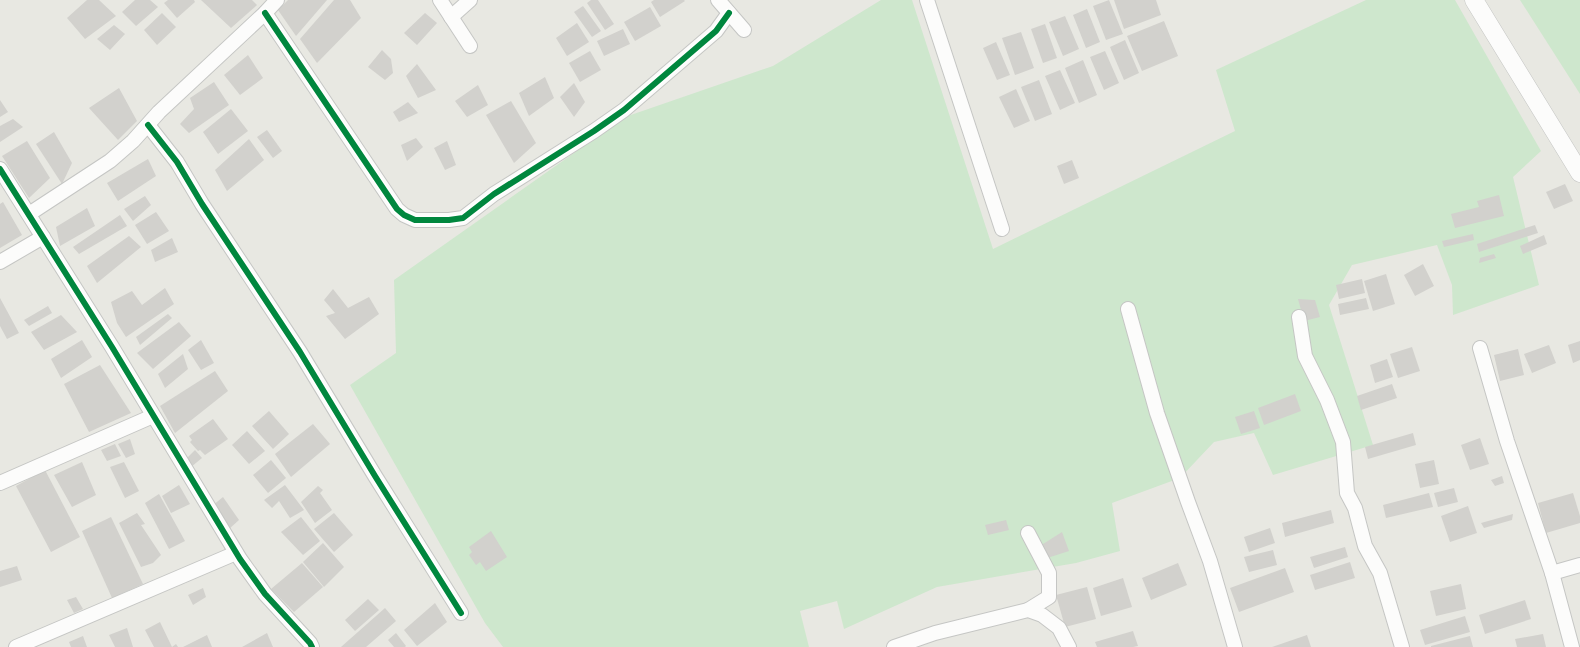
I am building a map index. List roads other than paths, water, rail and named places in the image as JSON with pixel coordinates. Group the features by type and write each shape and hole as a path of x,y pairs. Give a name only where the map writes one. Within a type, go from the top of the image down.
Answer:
{"street":[{"path":"29,214 110,161 133,141 148,124 277,0"},
{"path":"440,0 470,46"},
{"path":"451,17 470,0"},
{"path":"718,0 744,30"},
{"path":"927,0 1002,230"},
{"path":"1474,0 1580,173"},
{"path":"265,13 397,209 415,220 463,218 494,194 624,110 716,31 729,13"},
{"path":"148,124 177,162 202,204 300,352 461,613"},
{"path":"0,169 112,347 236,553 265,594 312,647"},
{"path":"0,262 43,237"},
{"path":"1128,309 1157,413 1210,561 1235,647"},
{"path":"1299,317 1306,356 1343,442 1347,493 1355,508 1365,546 1380,573 1402,647"},
{"path":"1480,348 1508,441 1552,573 1572,647"},
{"path":"0,483 153,416"},
{"path":"894,647 935,633 1028,610 1049,597 1049,573 1028,533"},
{"path":"16,647 42,642 236,553"},
{"path":"1552,573 1580,565"},
{"path":"1028,610 1042,615 1059,628 1069,647"}]}
